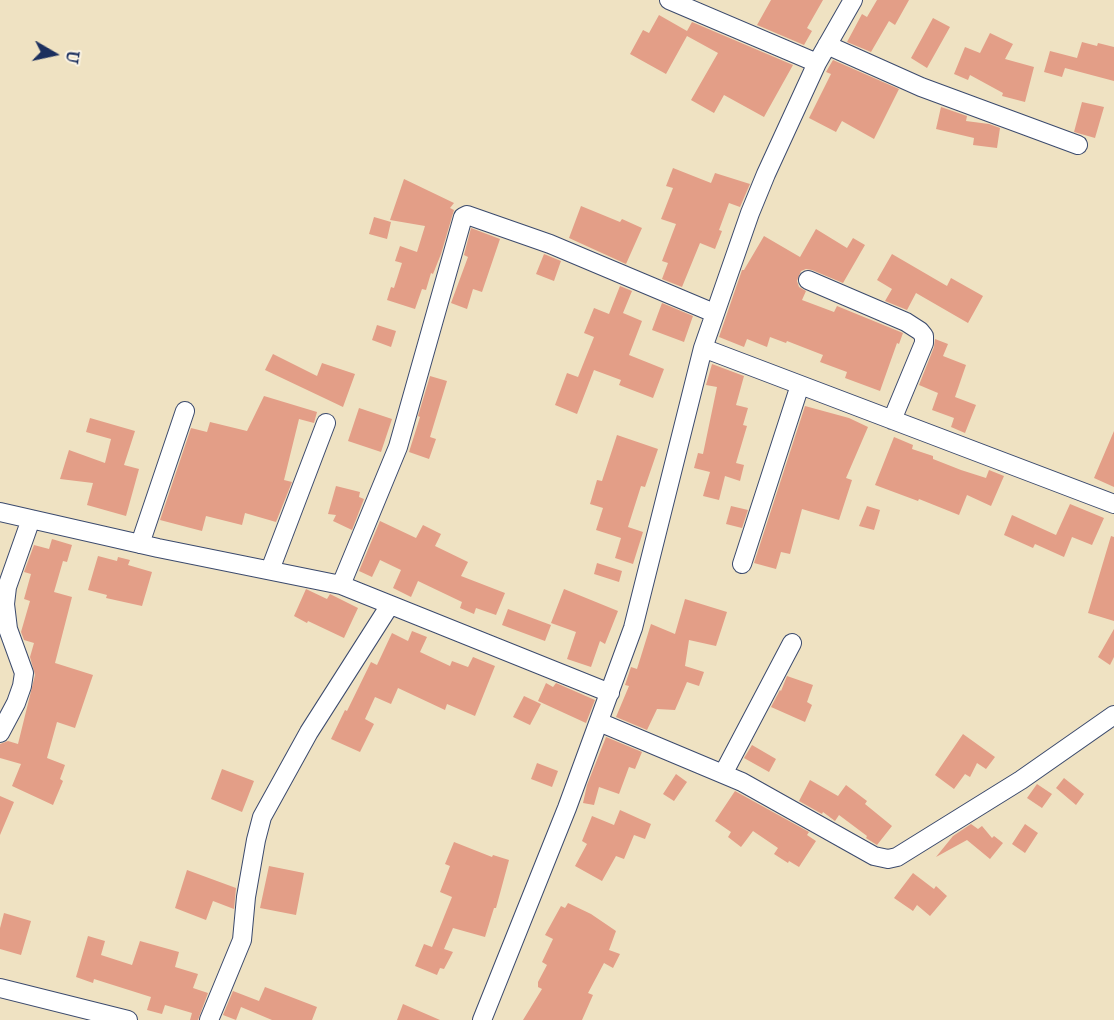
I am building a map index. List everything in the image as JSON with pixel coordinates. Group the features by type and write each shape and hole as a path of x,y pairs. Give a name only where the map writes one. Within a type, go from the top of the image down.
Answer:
{"street":[{"path":"669,0 817,63"},
{"path":"482,1020 567,808 633,628 703,348 750,213 817,63 853,0"},
{"path":"827,45 921,87 1078,145"},
{"path":"341,585 398,447 462,217 467,215 550,244 714,314"},
{"path":"808,280 906,322 920,330 924,336 924,343 892,420"},
{"path":"703,348 1114,504"},
{"path":"742,564 800,385"},
{"path":"140,544 185,411"},
{"path":"270,570 326,423"},
{"path":"0,512 140,544 341,585 610,693"},
{"path":"0,733 16,703 24,673 8,629 5,604 8,587 31,519"},
{"path":"209,1020 242,940 248,886 262,817 309,732 390,605"},
{"path":"723,774 792,643"},
{"path":"598,722 742,782 873,856 888,859 897,857 1012,787 1114,715"},
{"path":"0,988 128,1020"}],"building":[{"path":"771,0 823,0 807,28 812,31 804,45 757,25"},
{"path":"877,0 909,0 895,25 889,21 871,52 847,42 862,14 867,17"},
{"path":"659,15 687,31 692,22 793,65 764,117 724,95 714,113 691,100 718,53 687,36 666,74 630,54 643,30 649,33"},
{"path":"933,18 950,27 927,68 911,58"},
{"path":"990,33 1013,44 1005,59 1034,67 1025,102 1002,96 1003,93 970,75 968,80 954,74 965,47 980,53"},
{"path":"1082,42 1114,47 1114,81 1065,68 1062,77 1044,72 1050,51 1077,58"},
{"path":"833,60 899,89 874,139 842,121 836,132 809,118 831,74 826,72"},
{"path":"1082,102 1104,107 1095,138 1074,132"},
{"path":"941,107 967,116 966,121 1000,128 997,148 973,145 974,138 936,129"},
{"path":"673,168 711,183 715,173 750,184 740,207 729,203 715,249 700,243 682,287 662,279 668,263 662,261 676,224 661,219 673,188 666,186"},
{"path":"404,179 454,203 450,208 454,210 441,254 433,274 431,273 426,290 422,289 415,309 387,300 391,287 394,288 402,263 395,261 400,246 417,252 425,226 390,220"},
{"path":"581,206 620,222 622,219 642,228 626,264 569,238"},
{"path":"374,217 391,222 387,239 369,234"},
{"path":"471,228 500,239 482,292 473,289 467,309 451,303 468,257 464,255"},
{"path":"816,229 847,248 853,238 865,245 843,283 812,270 801,271 797,281 799,287 806,291 802,300 834,312 837,306 903,333 899,344 897,343 880,391 845,378 847,372 820,362 823,355 787,341 786,343 770,337 767,347 747,339 744,347 719,337 742,270 764,236 800,257"},
{"path":"544,254 561,261 554,281 536,274"},
{"path":"892,254 947,286 951,278 983,296 968,323 916,293 907,310 885,301 892,289 877,280"},
{"path":"620,286 632,291 623,313 642,321 629,355 664,369 653,398 619,385 621,380 594,370 577,414 555,405 567,373 578,377 594,337 584,333 594,308 609,314"},
{"path":"662,303 693,316 684,342 652,330"},
{"path":"377,325 396,331 391,347 372,340"},
{"path":"935,339 948,344 943,356 966,365 955,397 976,405 965,433 951,427 954,418 932,410 938,393 919,385"},
{"path":"273,354 317,376 322,363 355,374 343,407 265,370"},
{"path":"712,364 744,376 736,405 748,408 743,425 747,426 736,463 744,465 740,481 725,476 719,500 703,496 710,472 694,468 698,453 703,454 717,387 706,385"},
{"path":"430,376 447,381 430,437 436,439 429,459 409,452"},
{"path":"264,396 317,412 314,423 299,419 284,480 292,482 276,522 245,513 242,525 206,516 202,531 160,520 191,428 207,432 210,422 247,431"},
{"path":"805,406 849,418 868,427 846,478 852,480 839,520 802,509 790,554 781,552 776,569 754,563"},
{"path":"359,408 392,419 381,452 348,441"},
{"path":"90,418 135,431 124,465 139,469 126,516 87,505 93,483 60,479 69,450 105,463 111,439 86,432"},
{"path":"1114,431 1114,487 1094,478"},
{"path":"617,435 658,449 645,487 641,486 628,527 643,532 633,564 615,558 621,538 596,530 603,508 590,504 597,480 602,481"},
{"path":"894,437 913,445 912,449 933,456 933,459 961,470 986,478 989,470 1004,476 991,506 967,495 959,515 875,485"},
{"path":"336,486 360,492 359,497 364,499 352,530 333,521 336,515 328,514"},
{"path":"1070,504 1104,518 1092,545 1072,537 1064,557 1035,544 1033,548 1004,535 1012,515 1056,535"},
{"path":"731,506 748,510 742,528 726,524"},
{"path":"867,506 880,510 874,530 859,526"},
{"path":"380,521 416,538 423,525 441,534 435,546 468,562 461,576 505,593 496,615 476,608 474,614 460,608 462,602 418,581 411,597 393,588 401,570 380,560 372,577 359,571"},
{"path":"1111,536 1114,537 1114,621 1088,613"},
{"path":"52,539 72,545 67,562 63,561 54,592 72,597 55,663 93,675 75,728 57,722 47,758 65,765 60,779 63,781 53,805 12,786 21,764 0,758 0,744 8,741 18,744 35,675 30,657 34,643 24,640 21,632 30,601 24,599 31,574 24,572 34,545 49,549"},
{"path":"98,556 117,561 118,557 130,560 128,565 152,572 142,606 106,598 107,595 88,590"},
{"path":"597,563 622,571 619,582 594,574"},
{"path":"306,589 327,599 330,594 358,608 344,638 294,616"},
{"path":"564,589 618,611 605,644 600,641 591,667 567,659 576,632 551,623"},
{"path":"685,599 727,612 716,646 689,640 685,666 704,672 699,686 687,682 675,710 657,709 647,730 616,717 629,686 625,685 631,667 637,669 651,624 675,634"},
{"path":"508,609 551,625 545,641 502,625"},
{"path":"1114,629 1114,657 1110,665 1098,657"},
{"path":"412,631 427,637 420,652 450,666 452,661 468,667 473,657 495,666 475,716 447,704 445,710 398,688 391,704 375,697 365,719 374,724 360,752 331,739 371,662 377,665 392,633 408,641"},
{"path":"787,676 813,685 807,702 812,705 805,722 771,707"},
{"path":"546,683 553,687 556,683 595,700 586,723 538,701"},
{"path":"524,696 541,704 530,725 513,717"},
{"path":"963,734 995,757 986,769 977,763 970,777 965,774 954,789 935,775"},
{"path":"606,737 642,752 635,769 629,767 619,794 599,787 594,805 583,803 587,785"},
{"path":"752,745 776,759 769,772 744,758"},
{"path":"537,763 558,771 552,787 531,779"},
{"path":"222,769 254,781 242,812 211,799"},
{"path":"676,774 687,782 674,801 663,794"},
{"path":"1064,778 1084,794 1076,805 1056,788"},
{"path":"810,780 838,796 846,785 867,801 865,804 892,826 877,845 839,815 835,821 823,812 822,814 799,801"},
{"path":"1037,784 1052,794 1042,808 1027,798"},
{"path":"735,791 809,832 807,835 816,841 799,867 774,854 778,848 753,831 741,847 728,837 731,832 715,821"},
{"path":"0,796 14,802 0,835"},
{"path":"620,810 651,824 645,839 634,835 624,859 616,856 602,881 575,866 587,844 582,841 592,816 614,825"},
{"path":"971,824 978,829 982,826 992,838 994,836 1003,843 990,859 967,840 936,857 953,836"},
{"path":"1025,824 1038,833 1025,853 1012,844"},
{"path":"454,842 492,857 493,855 509,860 496,908 494,908 485,937 453,928 444,949 453,952 444,969 440,968 437,975 415,966 424,944 432,947 452,897 440,892 450,866 445,864"},
{"path":"269,866 304,873 296,915 260,908"},
{"path":"187,870 236,888 234,909 213,901 206,920 175,908"},
{"path":"913,873 934,889 936,886 947,896 930,916 917,905 913,911 894,898"},
{"path":"568,903 591,914 616,931 609,950 620,954 613,968 604,963 588,993 593,995 582,1020 523,1020 542,989 538,987 538,982 547,965 542,962 553,939 545,935 561,906 565,908"},
{"path":"4,913 31,921 21,955 0,949 0,928"},
{"path":"88,936 105,941 101,955 132,965 140,941 179,952 175,967 198,974 193,988 208,993 198,1020 190,1020 192,1013 165,1005 162,1014 147,1010 151,997 94,979 93,983 76,977"},
{"path":"265,987 317,1007 312,1020 272,1020 241,1007 236,1020 223,1015 233,991 259,1001"},
{"path":"403,1004 440,1020 397,1020"}]}
